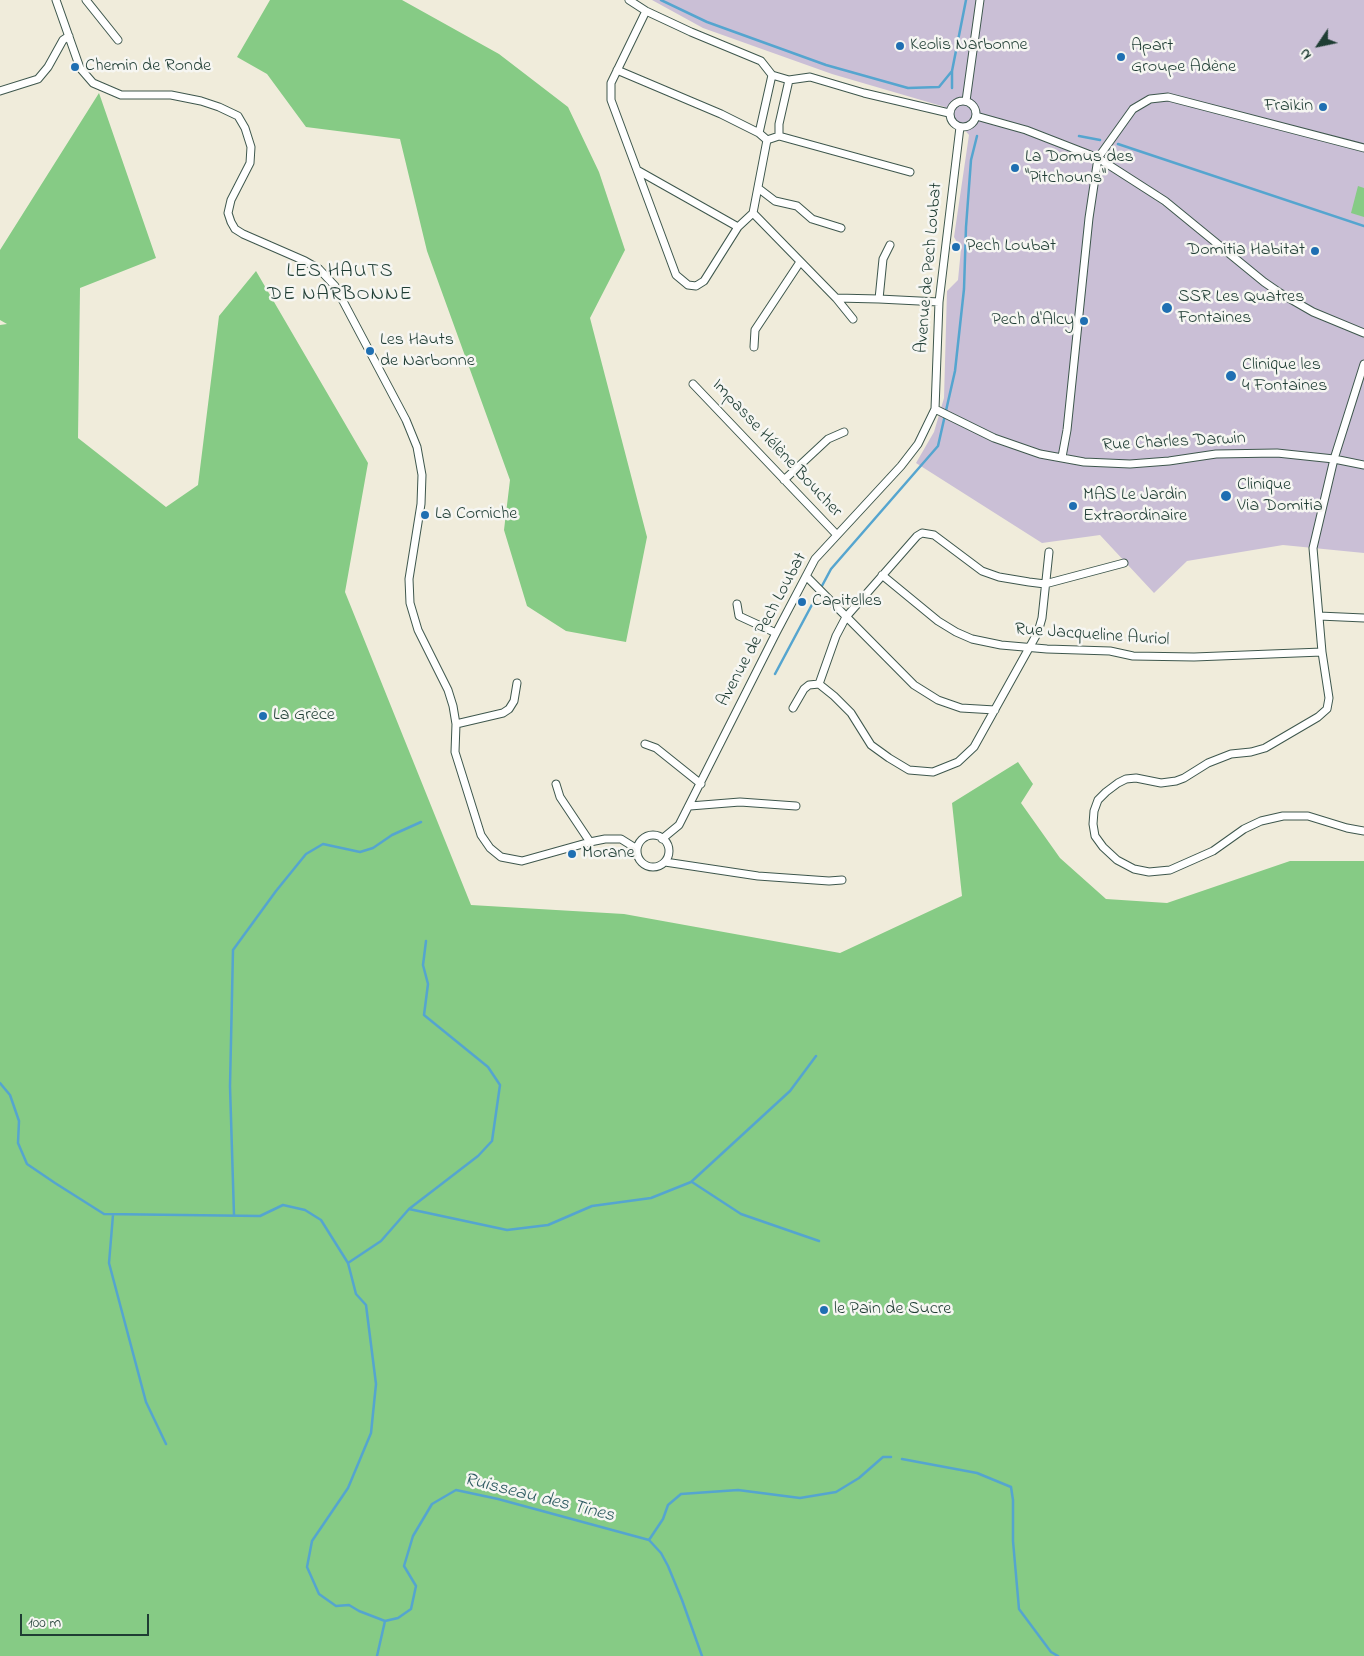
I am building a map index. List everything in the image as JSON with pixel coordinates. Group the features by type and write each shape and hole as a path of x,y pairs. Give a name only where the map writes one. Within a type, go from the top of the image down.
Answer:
{"street":[{"path":"56,0 80,68 93,83 120,95 171,95 186,98 219,107 238,116 245,128 251,147 251,155 250,162 231,200 228,213 231,222 243,234 319,269 335,286 406,420 417,447 422,475 421,504 409,579 410,603 418,630 448,690 453,706 456,724 455,752 481,835 490,848 501,857 522,861 605,839 621,839 637,848"},
{"path":"86,0 118,40"},
{"path":"629,0 646,11 761,61 772,75 789,80 810,77 950,113"},
{"path":"966,101 980,0"},
{"path":"646,11 610,83 611,100 676,275 688,285 696,286 704,281 738,227 753,213 767,140"},
{"path":"0,91 38,79 48,67 64,40 69,36"},
{"path":"617,70 721,114 759,133 767,140"},
{"path":"759,133 772,75"},
{"path":"779,136 779,124 789,80"},
{"path":"1062,457 1068,420 1089,218 1098,158 1133,109 1150,99 1168,96 1364,148"},
{"path":"966,101 974,108 976,116 972,123 965,127 960,127 954,124 950,113 951,108 957,102 966,101"},
{"path":"976,116 1026,130 1098,158 1165,201 1280,293 1313,312 1364,333"},
{"name":"Avenue de Pech Loubat","path":"662,839 679,825 690,806 776,633 816,559 901,466 918,444 935,409 939,302 960,127"},
{"path":"767,140 779,136 910,172"},
{"path":"636,170 738,227"},
{"path":"758,188 775,201 797,206 812,218 841,228"},
{"path":"753,213 836,298 853,319"},
{"path":"879,299 883,259 890,245"},
{"path":"754,347 755,330 800,262"},
{"path":"836,298 939,302"},
{"path":"1364,364 1334,459 1313,548 1322,652 1329,698 1327,709 1318,717 1265,748 1251,752 1231,754 1176,781 1161,782 1136,778 1126,779 1118,783 1098,800 1094,811 1093,824 1095,836 1103,847 1117,860 1134,869 1149,872 1170,870 1213,851 1244,829 1261,821 1283,816 1308,816 1347,828 1364,831"},
{"name":"Impasse Hélène Boucher","path":"693,384 836,535"},
{"name":"Rue Charles Darwin","path":"935,409 994,438 1040,454 1084,462 1130,464 1169,461 1216,454 1277,453 1334,459 1364,465"},
{"path":"784,480 828,439 844,432"},
{"path":"819,684 836,636 846,617 917,536 928,533 934,535 990,575 1045,584 1124,563"},
{"path":"793,708 804,689 809,685 819,684 851,713 871,745 909,770 933,772 958,762 974,747 1030,648 1042,618 1049,552"},
{"name":"Rue Jacqueline Auriol","path":"882,575 938,621 956,632 1001,645 1110,651 1141,656 1322,652"},
{"path":"806,576 914,686 938,700 961,708 995,710"},
{"path":"737,604 739,616 776,633"},
{"path":"1319,616 1364,618"},
{"path":"456,724 504,714 514,701 517,683"},
{"path":"646,744 656,748 701,784"},
{"path":"556,784 560,797 590,842"},
{"path":"690,806 740,802 796,806"},
{"path":"665,862 668,852 666,843 658,836 647,837 639,844 637,848 638,857 648,866 657,867 665,862 758,876 829,882 842,880"}],"shaded area":[{"path":"652,0 1364,0 1364,553 1283,545 1187,561 1154,593 1100,535 1042,543 916,463 934,432 944,398 947,291 958,280 961,249 954,237 969,135 945,107 832,74 703,28"}],"green space":[{"path":"270,0 402,0 499,54 568,107 599,172 625,250 590,318 647,537 626,642 566,631 527,606 504,530 510,480 427,251 400,139 306,127 267,74 237,57"},
{"path":"99,93 156,258 80,288 78,438 166,507 198,485 219,316 256,271 368,463 345,592 471,905 624,914 840,953 962,896 952,803 1018,762 1033,784 1021,803 1060,858 1106,899 1167,903 1290,861 1364,861 1364,1656 0,1656 0,325 7,324 0,320 0,250"},
{"path":"1358,186 1364,188 1364,217 1351,213"}],"waterway":[{"path":"661,0 707,22 826,65 908,88 939,87 952,71"},
{"path":"952,88 952,71 966,0"},
{"path":"775,674 831,569 938,446 955,371 964,289 971,160 977,136"},
{"path":"1079,136 1100,140"},
{"path":"1118,144 1364,226"},
{"path":"234,1215 230,1086 233,950 306,854 323,844 360,852 373,848 392,835 421,822"},
{"path":"409,1209 478,1156 492,1141 500,1085 488,1067 424,1015 428,984 423,965 426,941"},
{"path":"348,1263 381,1241 409,1209 507,1230 548,1225 592,1206 651,1198 691,1182 790,1091 816,1056"},
{"name":"Ruisseau des Tines","path":"0,1083 10,1095 19,1121 18,1143 27,1164 104,1214 260,1216 283,1205 305,1210 321,1220 348,1263 356,1294 366,1305 376,1384 371,1433 348,1488 312,1541 307,1567 319,1594 336,1606 349,1605 385,1621 398,1618 411,1609 416,1586 404,1566 413,1536 432,1504 456,1490 498,1499 649,1540"},
{"path":"692,1182 741,1214 819,1241"},
{"path":"113,1215 109,1263 146,1402 166,1444"},
{"path":"649,1540 663,1519 668,1505 681,1494 738,1490 800,1498 836,1492 859,1478 883,1457 891,1457"},
{"path":"902,1459 977,1473 1011,1487 1013,1500 1013,1541 1019,1609 1051,1652 1058,1656"},
{"path":"649,1540 661,1553 668,1566 702,1656"},
{"path":"377,1656 385,1621"}],"place":[{"name":"Keolis Narbonne","path":"900,46"},
{"name":"Apart Groupe Adène","path":"1121,57"},
{"name":"Chemin de Ronde","path":"75,67"},
{"name":"Fraikin","path":"1323,107"},
{"name":"La Domus des \"Pitchouns\"","path":"1015,168"},
{"name":"Pech Loubat","path":"956,247"},
{"name":"Domitia Habitat","path":"1315,251"},
{"name":"SSR Les Quatres Fontaines","path":"1167,308"},
{"name":"Pech d'Alcy","path":"1084,321"},
{"name":"Les Hauts de Narbonne","path":"370,351"},
{"name":"Clinique les 4 Fontaines","path":"1231,376"},
{"name":"Clinique Via Domitia","path":"1226,496"},
{"name":"MAS Le Jardin Extraordinaire","path":"1073,506"},
{"name":"La Corniche","path":"425,515"},
{"name":"Capitelles","path":"802,602"},
{"name":"La Grèce","path":"263,716"},
{"name":"Morane","path":"572,854"},
{"name":"le Pain de Sucre","path":"824,1310"}],"district":[{"name":"LES HAUTS DE NARBONNE","path":"340,284"}]}
